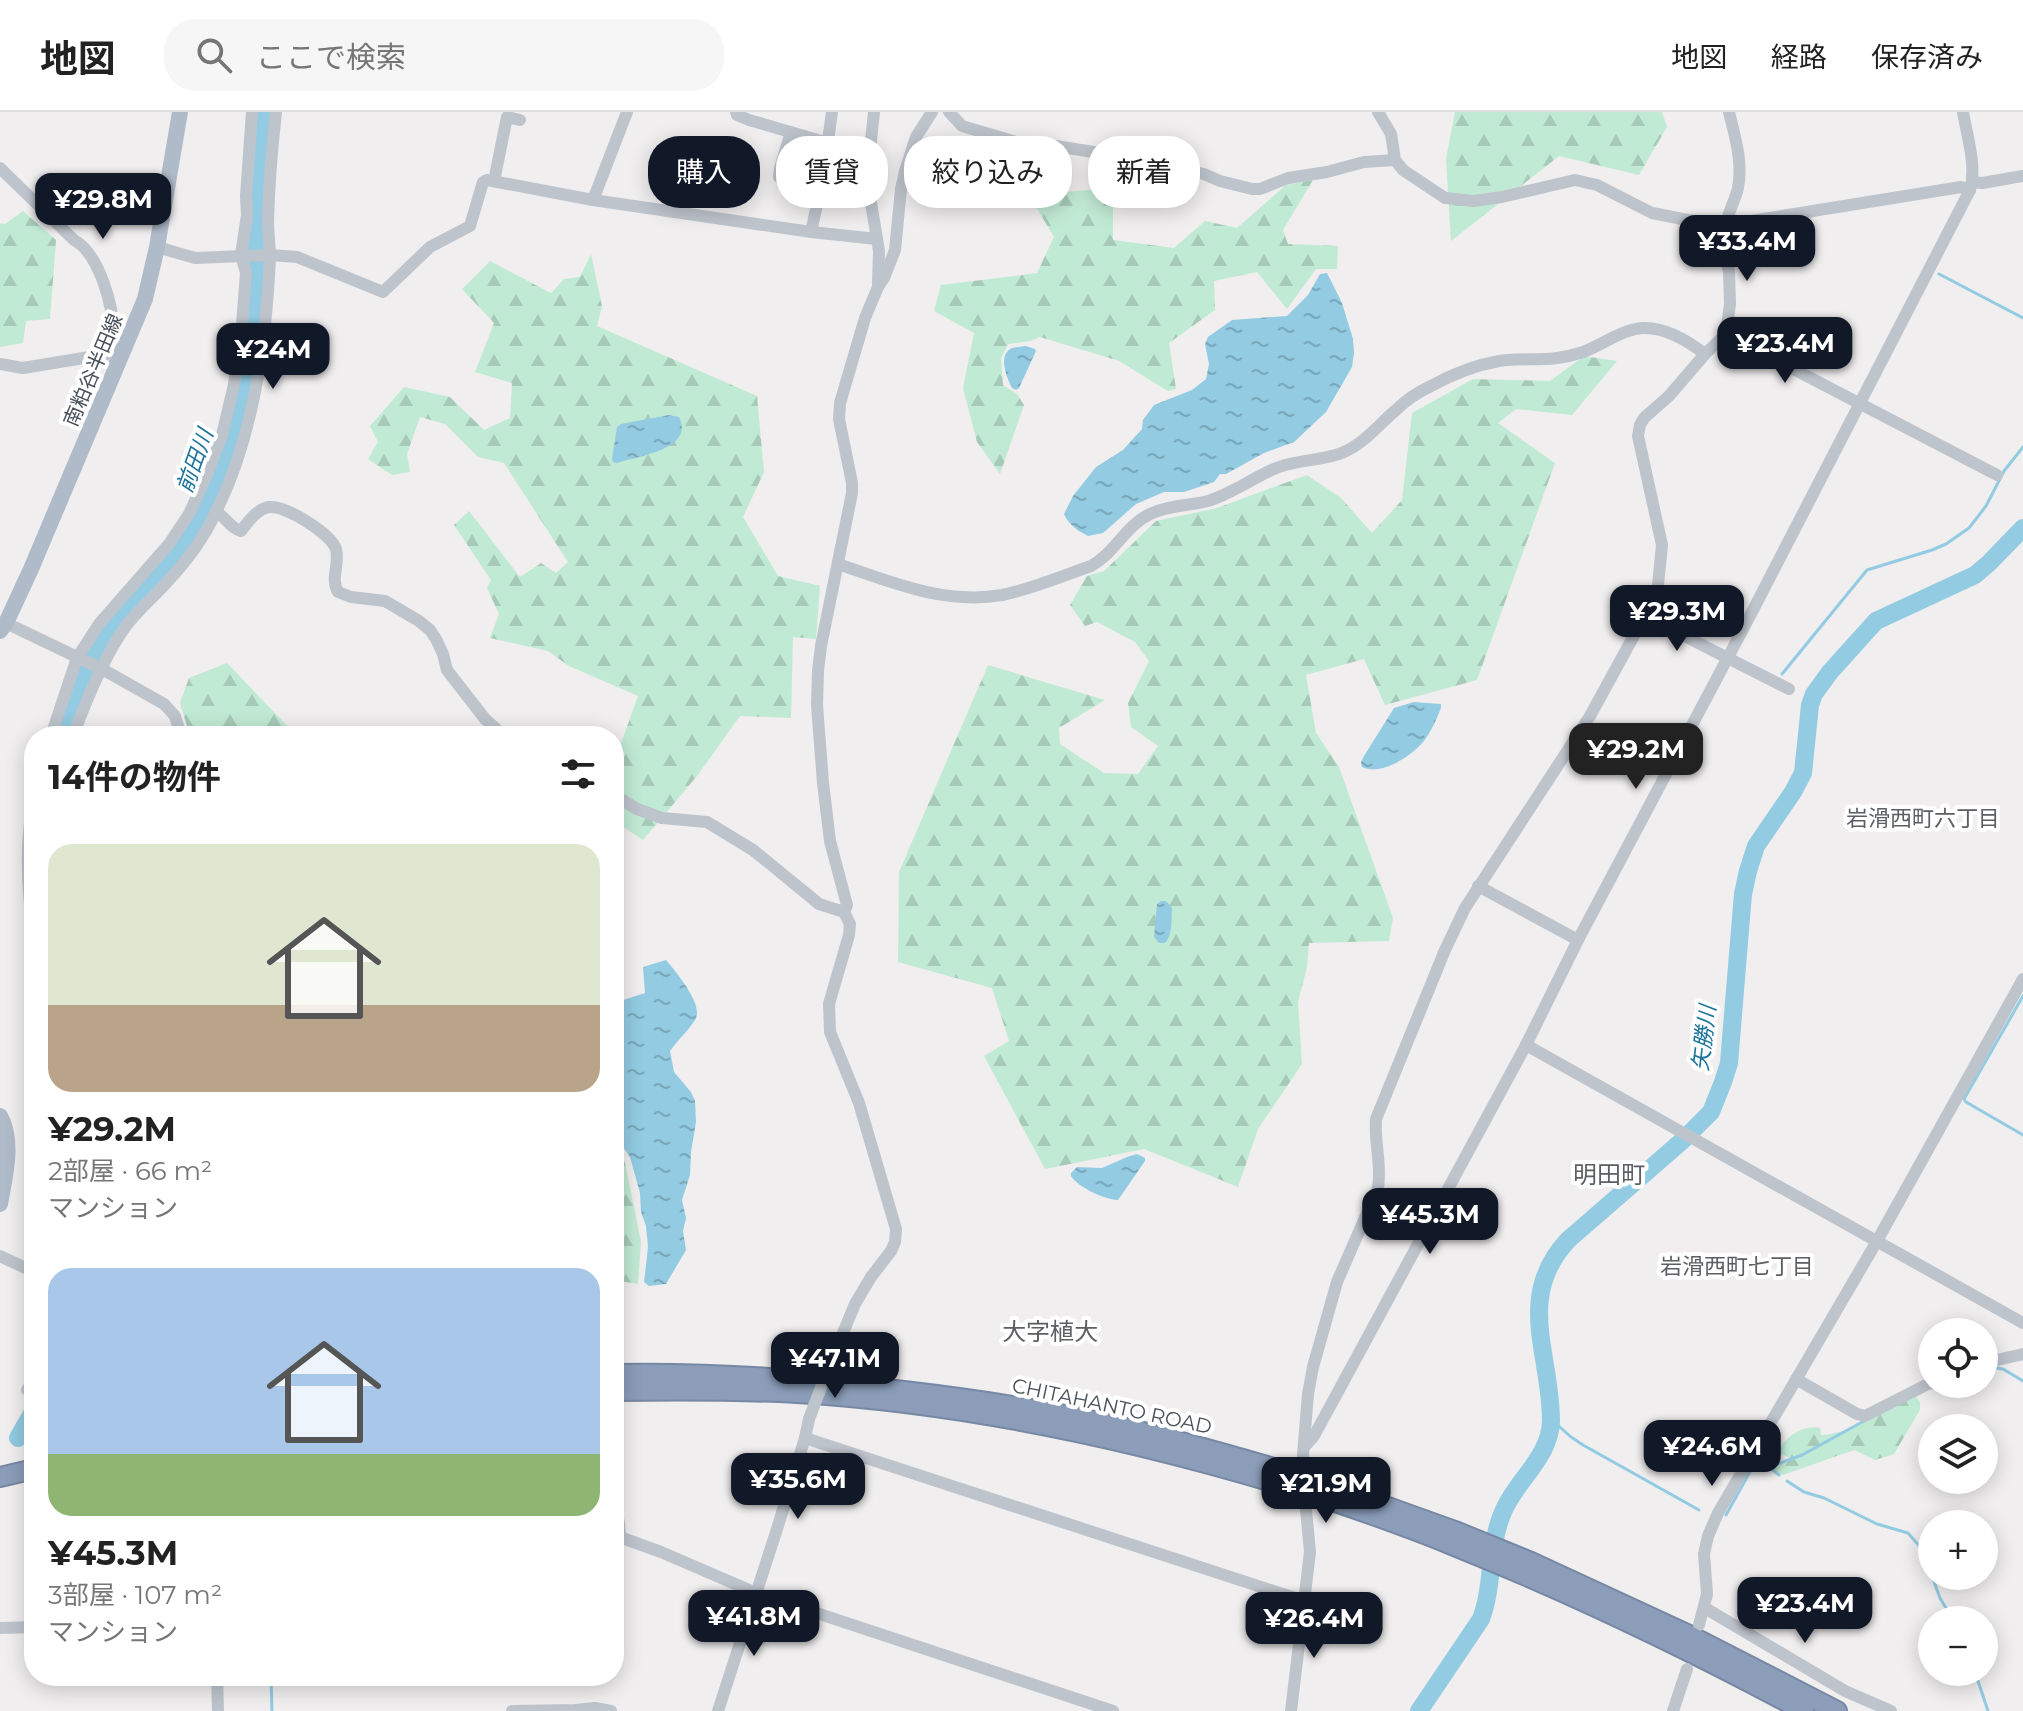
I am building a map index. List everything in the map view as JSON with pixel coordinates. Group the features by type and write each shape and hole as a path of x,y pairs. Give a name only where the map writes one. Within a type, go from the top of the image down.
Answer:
{"highway":[{"name":"CHITAHANTO ROAD","path":"624,1374 800,1380 947,1396 1039,1410 1129,1429 1321,1490 1453,1537 1689,1635 1837,1711"},
{"name":"CHITAHANTO ROAD","path":"624,1391 798,1393 945,1409 1037,1424 1287,1479"},
{"path":"0,1465 24,1459"},
{"path":"0,1477 24,1471"},
{"name":"CHITAHANTO ROAD","path":"1530,1569 1804,1711"}],"main road":[{"name":"南粕谷半田線","path":"3,627 31,569 111,362 145,299 180,112"},
{"path":"0,1116 8,1143 0,1204"}],"street":[{"path":"55,726 80,660 99,624 169,544 189,514 222,435 240,351 246,273 241,255 247,215 252,112"},
{"path":"77,726 100,669 125,627 189,557 216,512 240,453 260,360 270,255 268,217 276,112"},
{"path":"593,200 627,112"},
{"path":"736,112 749,120 804,136"},
{"path":"829,136 832,112"},
{"path":"874,112 867,179 877,239 878,287"},
{"path":"844,912 847,905 826,814 817,705 821,646 852,493 839,419 840,403 865,318 895,250 901,189 909,159 920,128 932,112"},
{"path":"949,112 962,126 1033,147 1056,146 1118,156 1204,174 1252,189 1364,162 1395,160"},
{"path":"1378,112 1391,134 1395,160 1403,170 1445,198 1474,201 1575,180 1597,185 1652,213 1723,227 2023,176"},
{"path":"1291,1711 1310,1552 1302,1467 1310,1381 1337,1282 1378,1188 1376,1119 1465,908 1590,716 1654,599 1662,545 1638,436 1644,418 1669,396 1726,334 1730,304 1729,272 1721,240 1740,172 1737,142 1729,112"},
{"path":"1305,1446 1314,1436 1526,1045 1972,186 1963,112"},
{"path":"494,181 507,117 520,120"},
{"path":"790,136 791,132"},
{"path":"0,168 96,262 108,300 113,335 111,362 23,368 0,364"},
{"path":"157,247 195,258 241,255 297,257 383,292 430,247 470,226 483,182 487,180 593,200 877,239"},
{"path":"811,232 816,208"},
{"path":"838,564 936,595 978,598 1004,594 1091,566 1111,552 1129,530 1150,513 1167,507 1206,502 1231,493 1279,467 1328,457 1355,447 1414,395 1468,369 1501,361 1562,358 1641,328 1670,333 1705,354"},
{"path":"1726,334 1997,475"},
{"path":"216,512 241,531 260,511 274,507 311,524 331,539 337,555 334,579 338,592 351,597 385,601 430,630 443,654 447,670 493,726"},
{"path":"1645,616 1789,689"},
{"path":"3,627 100,669 164,704 175,716 178,726"},
{"path":"624,801 662,818 707,822 753,850 819,904 844,912 850,924 849,935 829,1004 830,1032 859,1103 896,1229 891,1251 855,1304 809,1419 718,1711"},
{"path":"1478,886 1578,940"},
{"path":"1699,1625 1707,1594 1704,1554 1718,1513 1877,1241 2023,979"},
{"path":"1526,1045 2023,1323"},
{"path":"0,1256 24,1267"},
{"path":"1998,1360 2023,1354"},
{"path":"1796,1379 1865,1416 1918,1389"},
{"path":"805,1438 1304,1601"},
{"path":"624,1538 756,1593 1113,1711"},
{"path":"1705,1608 1845,1691 1891,1711"},
{"path":"0,1628 24,1627"},
{"path":"1673,1711 1687,1669"},
{"path":"217,1686 218,1711"},
{"path":"512,1711 595,1708 611,1711"}],"green space":[{"path":"1455,112 1662,112 1667,127 1639,175 1559,156 1451,241 1446,159"},
{"path":"1313,180 1283,230 1288,244 1338,246 1337,269 1316,269 1287,309 1257,272 1214,281 1215,310 1169,343 1176,389 1168,391 1119,361 1040,337 1008,344 1001,358 1003,385 1017,394 1024,405 1000,474 977,442 963,388 974,333 934,311 941,285 1037,273 1054,237 1037,208 1072,208 1072,191 1088,190 1088,208 1113,208 1113,240 1174,248 1205,221 1237,228 1286,185"},
{"path":"23,211 56,240 50,319 26,321 23,343 0,347 0,223 5,224"},
{"path":"591,254 602,306 597,326 757,396 764,472 743,517 778,576 820,586 816,639 793,637 791,718 740,716 697,776 643,840 624,827 624,735 638,696 569,666 548,651 490,638 499,614 487,588 491,580 454,525 469,511 520,577 541,563 556,573 568,562 504,463 478,457 445,424 420,417 407,454 410,472 392,475 368,459 378,442 370,426 404,387 450,397 484,430 510,418 512,383 475,372 494,323 462,289 490,261 551,293 564,279 580,277"},
{"path":"1584,356 1617,361 1572,415 1516,409 1498,423 1555,463 1477,680 1385,705 1364,659 1306,675 1316,733 1339,767 1393,918 1389,941 1309,943 1307,967 1298,1002 1302,1064 1258,1129 1238,1187 1144,1149 1045,1169 984,1056 1009,1041 992,988 898,962 899,872 988,665 1105,700 1059,728 1060,744 1104,773 1138,774 1158,746 1131,727 1128,703 1149,661 1135,642 1097,622 1085,626 1070,605 1087,576 1104,571 1156,521 1217,508 1307,475 1341,498 1372,533 1402,500 1412,413 1473,379 1550,381"},
{"path":"227,663 287,726 187,726 180,703 189,678"},
{"path":"624,1161 641,1242 638,1284 624,1282"},
{"path":"1915,1395 1920,1402 1920,1410 1894,1454 1875,1460 1854,1450 1783,1475 1773,1471 1774,1467 1793,1459 1779,1453 1795,1433 1814,1427 1820,1428 1821,1435 1833,1434"}],"water":[{"path":"1327,273 1342,303 1354,353 1352,367 1326,412 1294,442 1220,474 1214,482 1184,492 1164,492 1136,504 1103,533 1088,536 1077,530 1064,514 1073,496 1096,467 1123,450 1142,429 1143,420 1154,405 1192,390 1206,379 1209,364 1205,344 1208,337 1232,320 1287,316 1308,295 1320,274"},
{"path":"1026,346 1036,351 1016,390 1012,388 1006,373 1005,356 1012,348"},
{"path":"669,415 679,417 682,428 672,444 651,454 613,462 617,427"},
{"path":"1414,702 1441,704 1423,742 1411,754 1386,767 1362,767 1364,756 1394,708"},
{"path":"1166,901 1172,908 1170,931 1165,943 1159,943 1154,937 1157,904"},
{"path":"666,960 688,989 697,1014 670,1051 674,1072 695,1101 696,1122 690,1175 682,1200 686,1218 683,1231 686,1250 666,1284 649,1286 644,1282 648,1247 646,1226 630,1157 624,1148 624,1000 645,993 643,967"},
{"path":"1137,1154 1145,1161 1118,1200 1092,1192 1071,1176 1077,1167 1102,1168"}],"waterway":[{"name":"前田川","path":"65,726 101,643 120,616 192,534 224,465 240,409 254,323 258,170 264,112"},
{"path":"1939,274 2023,318"},
{"path":"1782,674 1867,570 1932,550 1969,528 1986,506 2004,471 2023,447"},
{"name":"矢勝川","path":"1419,1711 1481,1619 1498,1525 1509,1500 1539,1458 1549,1434 1550,1396 1539,1305 1552,1261 1568,1240 1711,1112 1723,1082 1729,1063 1743,894 1748,871 1756,846 1803,773 1810,705 1814,694 1876,621 1975,575 2023,528"},
{"path":"2023,996 1964,1099 2023,1135"},
{"path":"1998,1368 2023,1381"},
{"path":"1551,1419 1583,1445 1699,1510"},
{"path":"1769,1467 1802,1455 1864,1421"},
{"name":"前田川","path":"18,1438 24,1428"},
{"path":"1726,1515 1755,1466"},
{"path":"1769,1467 1779,1475"},
{"path":"1787,1481 1804,1492 1824,1498 1877,1524 1908,1533 1922,1549 1945,1606"},
{"path":"271,1686 272,1711"},
{"path":"1980,1686 1988,1711"}],"district":[{"name":"岩滑西町六丁目","path":"1923,818"},
{"name":"明田町","path":"1609,1174"},
{"name":"岩滑西町七丁目","path":"1737,1266"},
{"name":"大字植大","path":"1050,1331"}]}
